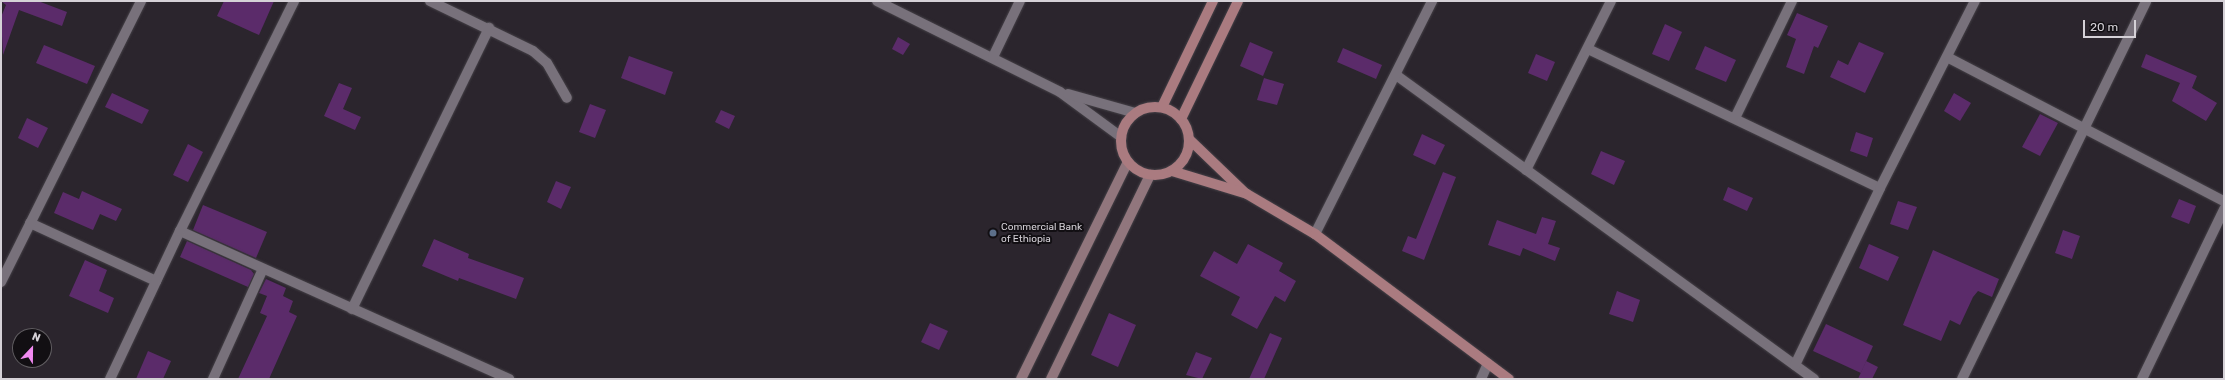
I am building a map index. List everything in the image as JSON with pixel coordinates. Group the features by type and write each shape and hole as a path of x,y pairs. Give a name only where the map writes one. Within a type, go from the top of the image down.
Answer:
{"main road":[{"path":"1162,107 1213,1"},
{"path":"1181,118 1238,1"},
{"path":"1247,194 1172,171 1150,175 1142,172 1128,162 1122,150 1121,137 1128,120 1135,113 1143,109 1162,107 1181,118 1190,140 1247,194 1315,234 1509,379"},
{"path":"1172,171 1183,161 1190,140"},
{"path":"1020,379 1128,162"},
{"path":"1051,379 1150,175"}],"street":[{"path":"1,282 141,1"},
{"path":"110,379 180,230 294,1"},
{"path":"430,1 489,28 533,51 547,63 568,98"},
{"path":"877,1 993,57 1060,92 1121,137"},
{"path":"993,57 1020,1"},
{"path":"1315,234 1432,1"},
{"path":"1526,170 1611,1"},
{"path":"1735,118 1792,1"},
{"path":"1795,365 1880,188 1975,1"},
{"path":"1962,379 2087,128 2146,1"},
{"path":"352,310 489,28"},
{"path":"1588,49 1880,188"},
{"path":"1947,57 2087,128 2224,201"},
{"path":"1396,75 1814,379"},
{"path":"1060,92 1135,113"},
{"path":"2142,379 2224,209"},
{"path":"30,223 156,281"},
{"path":"180,230 352,310 510,379"},
{"path":"213,379 263,269"},
{"path":"1480,379 1488,363"}],"building":[{"path":"1,1 38,1 67,12 62,26 19,10 3,55 1,17 6,5"},
{"path":"224,1 274,1 259,35 217,16"},
{"path":"1797,13 1828,26 1818,48 1814,46 1804,74 1786,67 1796,39 1787,35"},
{"path":"1665,24 1682,32 1669,61 1652,54"},
{"path":"898,37 910,44 903,55 892,49"},
{"path":"1250,42 1273,52 1263,76 1240,66"},
{"path":"1859,42 1884,53 1865,93 1830,77 1838,60 1848,65"},
{"path":"44,45 95,66 87,84 36,63"},
{"path":"1705,46 1736,60 1726,82 1695,69"},
{"path":"1343,48 1382,65 1376,79 1337,62"},
{"path":"1536,54 1555,62 1547,81 1528,73"},
{"path":"2146,54 2197,76 2192,88 2217,103 2206,121 2172,101 2180,83 2141,67"},
{"path":"629,56 673,72 665,95 621,78"},
{"path":"1264,78 1284,84 1277,105 1257,100"},
{"path":"339,83 352,88 343,109 361,117 355,130 324,116"},
{"path":"112,93 149,110 142,124 105,107"},
{"path":"1954,93 1971,103 1960,121 1944,111"},
{"path":"590,104 606,110 595,138 579,132"},
{"path":"721,110 735,116 729,129 715,122"},
{"path":"2040,114 2058,123 2040,156 2022,147"},
{"path":"27,118 48,128 38,148 18,138"},
{"path":"1856,132 1873,138 1867,157 1850,151"},
{"path":"1422,134 1445,145 1435,165 1413,155"},
{"path":"188,144 203,152 188,182 173,175"},
{"path":"1601,151 1625,161 1614,185 1591,174"},
{"path":"1443,172 1456,177 1424,260 1402,251 1408,236 1416,239"},
{"path":"556,181 571,187 561,209 547,202"},
{"path":"1728,187 1753,198 1747,211 1723,200"},
{"path":"82,191 122,209 116,221 100,214 93,230 54,213 63,192 79,199"},
{"path":"2179,199 2196,206 2189,224 2171,217"},
{"path":"1898,201 1917,207 1908,230 1890,224"},
{"path":"203,205 267,232 256,258 193,230"},
{"path":"1542,217 1556,221 1548,244 1560,248 1555,261 1523,248 1520,256 1488,245 1497,220 1536,234"},
{"path":"2063,230 2080,236 2072,259 2055,253"},
{"path":"434,239 469,254 468,258 524,278 516,299 459,278 458,281 422,266"},
{"path":"187,241 251,270 254,274 248,287 180,257"},
{"path":"1248,244 1283,263 1279,271 1296,281 1285,302 1275,296 1257,329 1231,315 1240,297 1200,276 1214,251 1237,264"},
{"path":"1869,244 1899,257 1888,281 1859,268"},
{"path":"1933,250 1999,279 1992,297 1978,291 1973,297 1960,325 1950,320 1941,341 1903,325"},
{"path":"85,260 107,270 99,291 114,298 108,313 69,296"},
{"path":"266,279 286,288 283,296 293,301 289,312 297,316 269,379 238,379 267,316 260,313 267,296 259,293"},
{"path":"1617,291 1640,300 1633,322 1609,314"},
{"path":"1109,313 1136,325 1118,367 1091,355"},
{"path":"930,323 948,331 939,350 921,342"},
{"path":"1826,324 1873,346 1861,373 1813,351"},
{"path":"1270,333 1282,338 1264,379 1249,379"},
{"path":"148,351 171,361 163,379 136,379"},
{"path":"1196,352 1212,358 1202,379 1186,375"},
{"path":"1866,361 1878,367 1872,379 1858,379"}],"place":[{"name":"Commercial Bank of Ethiopia","path":"993,233"}]}
